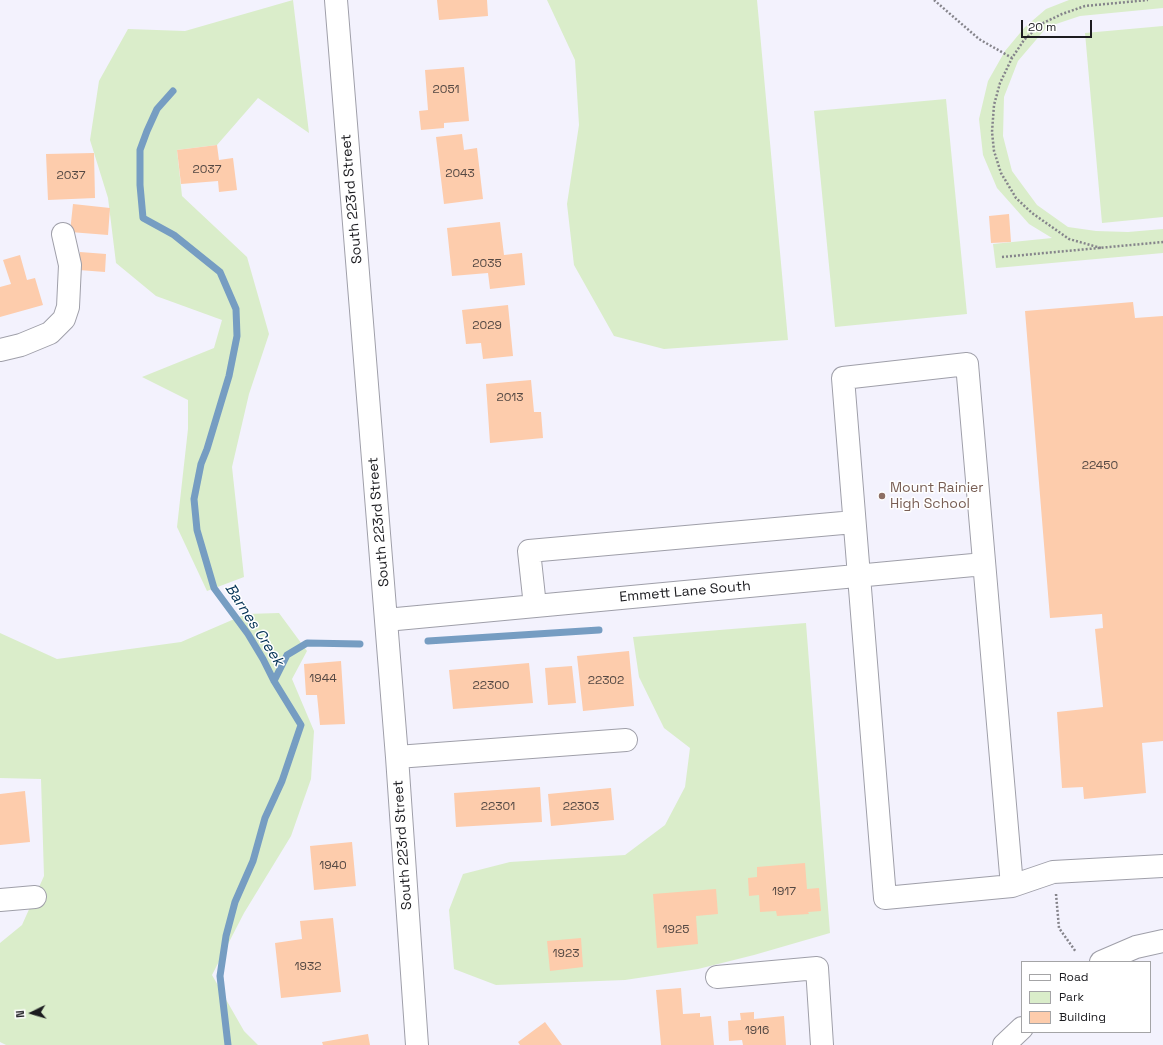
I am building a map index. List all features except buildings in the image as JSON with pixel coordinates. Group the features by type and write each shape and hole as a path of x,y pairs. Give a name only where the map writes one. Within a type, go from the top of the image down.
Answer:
{"street":[{"name":"South 223rd Street","path":"336,0 397,757 417,1045"},
{"path":"0,350 22,344 50,333 64,319 68,307 70,265 63,234"},
{"path":"1012,886 967,364 843,378 885,898 1012,886 1053,872 1163,866"},
{"path":"535,606 529,551 854,522"},
{"name":"Emmett Lane South","path":"386,620 984,564"},
{"path":"397,757 626,740"},
{"path":"0,900 35,897"},
{"path":"1103,961 1136,947 1163,940"},
{"path":"717,977 817,968 822,1045"},
{"path":"1004,1045 1021,1029"}],"path":[{"path":"934,0 979,39 1012,58"},
{"path":"1101,248 1069,239 1042,220 1016,198 1001,173 994,151 992,132 994,105 1000,83 1012,58 1024,40 1041,24 1062,14 1085,6 1148,0"},
{"path":"1002,257 1163,242"},
{"path":"1056,894 1059,928 1076,952"}],"green space":[{"path":"293,0 309,133 258,98 217,145 177,150 182,196 247,257 269,334 249,394 232,467 244,577 207,591 177,527 188,429 188,400 142,377 214,348 222,320 156,296 116,263 108,198 90,140 99,81 128,29 185,31"},
{"path":"547,0 757,0 788,340 664,349 614,336 574,265 567,204 579,125 575,60"},
{"path":"1069,0 1163,0 1163,8 1080,16 1047,27 1018,61 1004,97 1003,136 1012,171 1037,205 1068,227 1096,231 1128,232 1163,229 1163,253 996,268 993,244 1052,238 1029,224 997,188 983,155 979,119 988,81 1005,51 1025,27 1046,9"},
{"path":"1163,26 1163,217 1102,223 1085,33"},
{"path":"946,99 967,314 835,327 814,111"},
{"path":"279,613 307,651 292,679 314,731 311,779 291,836 244,913 212,975 244,1031 258,1045 6,1045 0,1042 0,943 22,925 44,876 41,779 0,778 0,633 57,659 181,642 246,614"},
{"path":"806,623 830,933 754,955 698,969 625,980 496,985 454,969 449,910 463,874 510,862 625,855 665,825 685,787 690,748 664,728 639,677 633,637"}],"waterway":[{"name":"Barnes Creek","path":"173,91 157,109 140,150 140,185 143,218 174,235 220,272 236,309 237,336 229,376 201,464 194,499 197,530 214,588 248,634 301,725 282,781 265,818 253,861 235,902 226,936 220,976 228,1045"},
{"path":"428,641 599,630"},
{"path":"274,681 287,655 307,643 360,644"}],"place":[{"name":"Mount Rainier High School","path":"882,496"}]}
